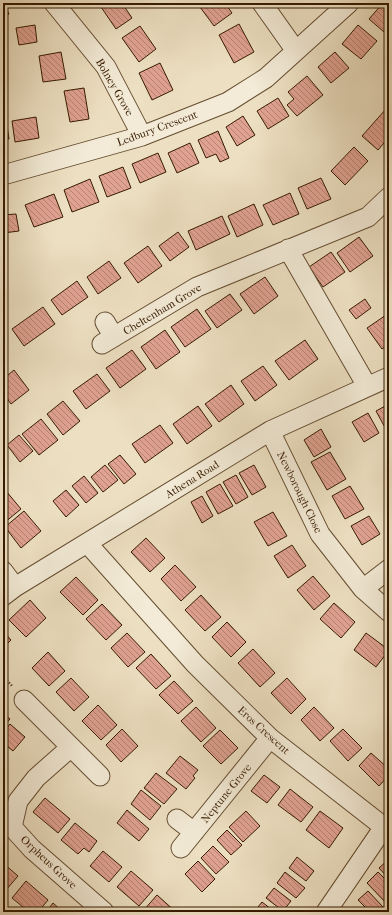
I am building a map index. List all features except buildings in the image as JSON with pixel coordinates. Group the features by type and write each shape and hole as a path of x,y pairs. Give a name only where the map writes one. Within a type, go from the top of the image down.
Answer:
{"street":[{"name":"Bolney Grove","path":"54,3 106,67 142,136"},
{"path":"262,3 296,51"},
{"name":"Ledbury Crescent","path":"3,175 142,136 228,102 266,78 349,3"},
{"name":"Cheltenham Grove","path":"107,334 197,287 368,217 389,197"},
{"path":"288,249 367,386"},
{"name":"Athena Road","path":"9,591 270,431 389,377"},
{"name":"Newborough Close","path":"270,431 320,534 363,589 389,612"},
{"name":"Eros Crescent","path":"87,543 195,664 270,738 387,829 326,912"},
{"path":"363,589 389,569"},
{"path":"3,571 9,591"},
{"path":"24,700 100,776"},
{"name":"Neptune Grove","path":"182,848 270,738"},
{"name":"Orpheus Grove","path":"71,748 36,778 18,801 12,827 32,849 104,912"},
{"path":"177,819 194,832"}]}
